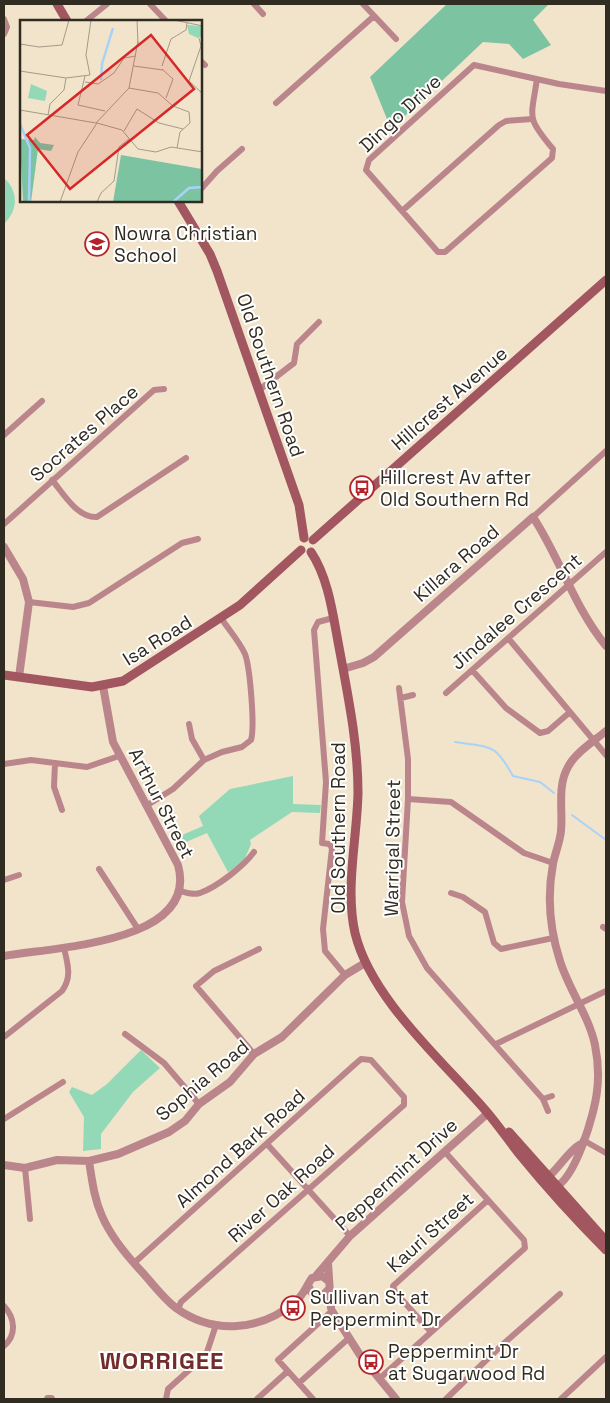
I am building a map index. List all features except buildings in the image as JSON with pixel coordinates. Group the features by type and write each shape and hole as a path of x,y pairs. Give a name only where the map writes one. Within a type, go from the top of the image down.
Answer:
{"main road":[{"path":"56,4 66,20"},
{"name":"Old Southern Road","path":"181,202 214,263 299,505 309,539"},
{"name":"Hillcrest Avenue","path":"309,539 606,280"},
{"path":"309,539 315,546 311,552 306,553 301,550 300,543 309,539"},
{"name":"Isa Road","path":"4,675 84,686 104,686 128,678 221,618 252,595 301,550"},
{"name":"Old Southern Road","path":"311,552 320,568 333,618 354,726 357,761 352,914 355,932 365,963 388,1000 488,1113 520,1156 606,1241"},
{"name":"Old Southern Road","path":"488,1113 502,1123 548,1177 553,1188 606,1250"}],"street":[{"path":"87,20 107,4"},
{"path":"150,4 165,20"},
{"path":"254,4 264,14"},
{"path":"363,4 396,39"},
{"path":"276,103 374,16"},
{"path":"4,19 7,27 4,34"},
{"name":"Dingo Drive","path":"532,119 534,126 553,149 552,158 445,252 434,249 366,170 366,164 474,65 537,79"},
{"path":"402,211 499,125 506,121 532,119 537,79 606,91"},
{"path":"202,188 217,171 242,149"},
{"path":"259,390 294,363 297,344 320,322"},
{"name":"Socrates Place","path":"4,524 154,390 164,389"},
{"path":"4,435 42,401"},
{"name":"Killara Road","path":"343,669 363,663 374,656 606,451"},
{"path":"52,480 82,514 89,518 97,518 186,458"},
{"path":"533,516 551,546 568,586 585,616 606,646"},
{"path":"29,602 73,607 89,603 178,546 198,539"},
{"path":"4,547 23,579 29,602 19,677"},
{"name":"Jindalee Crescent","path":"446,692 606,552"},
{"path":"146,806 172,789 204,760 217,754 246,746 252,736 246,659 239,643 221,618"},
{"name":"Old Southern Road","path":"333,618 318,622 314,630 326,782 322,843 329,844 332,848 323,929 325,951 344,975"},
{"path":"508,638 606,755"},
{"path":"472,670 506,708 540,733 548,731 570,712"},
{"name":"Arthur Street","path":"104,686 111,733 120,756 178,865 181,881 180,891"},
{"name":"Warrigal Street","path":"399,688 407,739 408,798 402,902 409,936 427,968 543,1099 548,1111"},
{"path":"401,698 414,695"},
{"path":"189,724 192,739 204,760"},
{"path":"553,1188 572,1167 582,1142 594,1111 598,1075 594,1043 561,964 553,938 550,900 553,864 561,837 562,793 567,768 606,731"},
{"path":"4,764 25,760 92,766 120,756"},
{"path":"55,763 54,786 62,810"},
{"path":"408,798 452,802 524,853 553,864"},
{"path":"4,956 114,940 138,929 169,909 180,891 192,894 201,892 242,867 254,852"},
{"path":"99,869 138,929"},
{"path":"4,880 19,875"},
{"path":"451,893 463,897 485,912 494,943 500,950 553,938"},
{"path":"4,1037 62,992 68,982 69,973 64,948"},
{"path":"254,1054 196,986 214,971 259,949"},
{"name":"Sophia Road","path":"4,1165 25,1168 57,1160 89,1161 118,1154 170,1132 185,1121 199,1104 230,1082 254,1054 280,1039 344,975 365,963"},
{"path":"496,1044 606,991"},
{"path":"125,1034 164,1062 199,1104"},
{"name":"River Oak Road","path":"178,1309 181,1302 404,1105 405,1101 371,1060 367,1058"},
{"name":"Almond Bark Road","path":"134,1263 361,1059 367,1058"},
{"path":"4,1119 63,1082"},
{"path":"543,1099 552,1096"},
{"name":"Peppermint Drive","path":"315,1276 350,1236 488,1113"},
{"path":"582,1142 606,1153"},
{"path":"548,1177 563,1164 576,1146 582,1142"},
{"path":"267,1144 350,1236"},
{"path":"379,1379 525,1248 524,1240 445,1152"},
{"path":"89,1161 96,1202 102,1217 119,1245 178,1309 190,1316 216,1325 236,1328 256,1325 274,1317 296,1302 309,1287 310,1281 315,1276 322,1276 327,1280"},
{"path":"25,1168 30,1219"},
{"name":"Kauri Street","path":"431,1332 395,1292 393,1286 488,1200"},
{"path":"328,1263 327,1280 331,1309"},
{"path":"309,1287 331,1309 349,1338 396,1399"},
{"path":"296,1302 324,1295 328,1290"},
{"path":"446,1399 502,1345 560,1294"},
{"path":"4,1306 13,1321 13,1332 4,1346"},
{"path":"313,1399 278,1360 331,1309"},
{"path":"166,1399 168,1389 206,1355 216,1325"},
{"path":"299,1383 349,1338"},
{"path":"561,1399 606,1357"},
{"path":"257,1399 288,1371"}],"green space":[{"path":"447,4 549,4 533,20 551,45 523,59 509,44 483,42 391,129 370,77"},
{"path":"4,178 12,189 15,201 12,213 4,224"},
{"path":"293,776 293,804 321,805 320,813 292,812 250,840 251,844 243,863 228,872 207,833 177,846 173,839 203,826 199,816 230,789"},
{"path":"141,1050 160,1068 133,1092 101,1134 101,1149 83,1151 84,1117 69,1092 72,1087 92,1095 107,1084"}],"waterway":[{"path":"455,742 484,746 496,752 513,776 540,782 554,793"},
{"path":"572,815 606,840"}],"place":[{"name":"Nowra Christian School","path":"97,244"},
{"name":"Hillcrest Av after Old Southern Rd","path":"362,488"},
{"name":"Sullivan St at Peppermint Dr","path":"293,1308"},
{"name":"Peppermint Dr at Sugarwood Rd","path":"371,1362"}],"district":[{"name":"WORRIGEE","path":"162,1361"}]}
